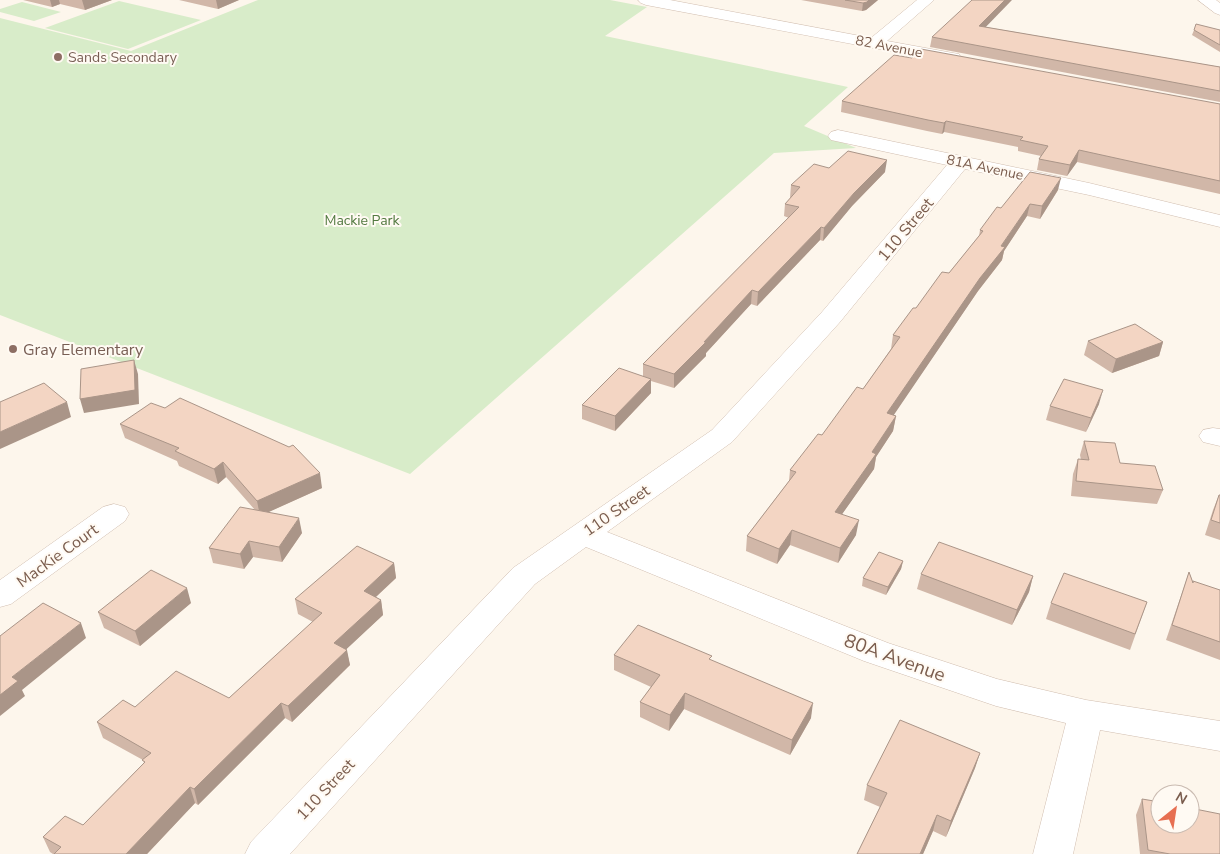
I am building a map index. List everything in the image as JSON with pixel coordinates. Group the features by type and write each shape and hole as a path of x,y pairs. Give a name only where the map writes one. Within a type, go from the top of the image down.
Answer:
{"street":[{"name":"82 Avenue","path":"646,0 691,4 970,62"},
{"path":"874,43 926,0"},
{"path":"1206,0 1220,10"},
{"name":"81A Avenue","path":"838,136 961,161 1220,221"},
{"name":"110 Street","path":"265,854 524,576 722,436 831,317 961,161"},
{"name":"MacKie Court","path":"0,596 114,514"},
{"name":"80A Avenue","path":"583,534 876,652 996,692 1086,714 1220,736"},
{"path":"1053,854 1086,714"}],"green space":[{"name":"Mackie Park","path":"258,0 610,0 647,7 605,36 848,87 804,126 856,148 774,153 410,474 0,315 0,18 131,51"},
{"path":"119,1 201,20 128,49 45,28"},
{"path":"22,2 61,12 34,21 0,12 0,9"}],"building":[{"path":"845,0 869,0 863,3"},
{"path":"972,0 1005,0 979,26 1220,67 1220,91 932,37"},
{"path":"1196,24 1220,30 1220,45 1194,30"},
{"path":"921,49 1220,104 1220,181 1079,150 1070,165 1039,159 1048,146 1020,140 1023,137 946,121 944,123 928,120 842,101 894,55 912,58"},
{"path":"848,151 887,160 854,193 824,228 821,227 758,292 752,290 704,342 706,342 674,374 643,364 799,207 785,204 800,187 791,185 814,164 829,168"},
{"path":"1030,172 1061,178 1042,206 1030,204 1001,246 1005,247 980,278 887,413 896,416 872,452 876,454 835,512 859,520 840,548 792,530 779,549 747,536 796,472 790,470 818,434 822,435 857,387 863,389 900,337 893,335 913,308 916,308 942,272 949,273 983,231 980,230 997,207 1001,208"},
{"path":"1135,324 1163,342 1116,359 1088,341"},
{"path":"134,360 135,390 80,399 81,369"},
{"path":"619,368 651,379 615,416 582,405"},
{"path":"1064,379 1103,390 1091,418 1050,406"},
{"path":"44,383 67,402 0,432 0,402"},
{"path":"180,398 289,447 293,445 320,473 257,501 223,462 214,469 175,451 179,448 120,424 151,403 165,408"},
{"path":"1084,441 1115,443 1120,463 1155,466 1163,490 1076,481 1078,459 1089,460"},
{"path":"1220,495 1220,523 1211,520"},
{"path":"240,507 299,518 279,547 249,541 240,554 209,548"},
{"path":"939,542 1033,576 1017,610 921,574"},
{"path":"357,546 394,563 364,591 381,600 334,643 347,650 288,706 281,703 194,789 190,787 126,854 54,854 61,847 43,837 65,816 83,825 145,762 142,760 151,753 97,722 123,700 135,707 176,671 229,698 322,613 295,599"},
{"path":"879,552 903,561 888,587 863,578"},
{"path":"151,570 187,588 135,631 98,612"},
{"path":"1189,572 1193,583 1193,581 1220,590 1220,642 1172,625"},
{"path":"1064,573 1147,602 1135,634 1051,603"},
{"path":"43,603 81,623 12,677 18,681 0,695 0,636"},
{"path":"638,625 712,656 709,659 813,703 792,740 685,693 670,715 640,702 660,675 614,655"},
{"path":"900,720 980,753 951,821 937,815 920,854 857,854 887,793 867,785"},
{"path":"1142,799 1150,800 1150,834 1200,834 1200,810 1220,814 1220,854 1170,854 1148,850"}],"place":[{"name":"Sands Secondary","path":"58,57"},
{"name":"Gray Elementary","path":"13,349"}]}
